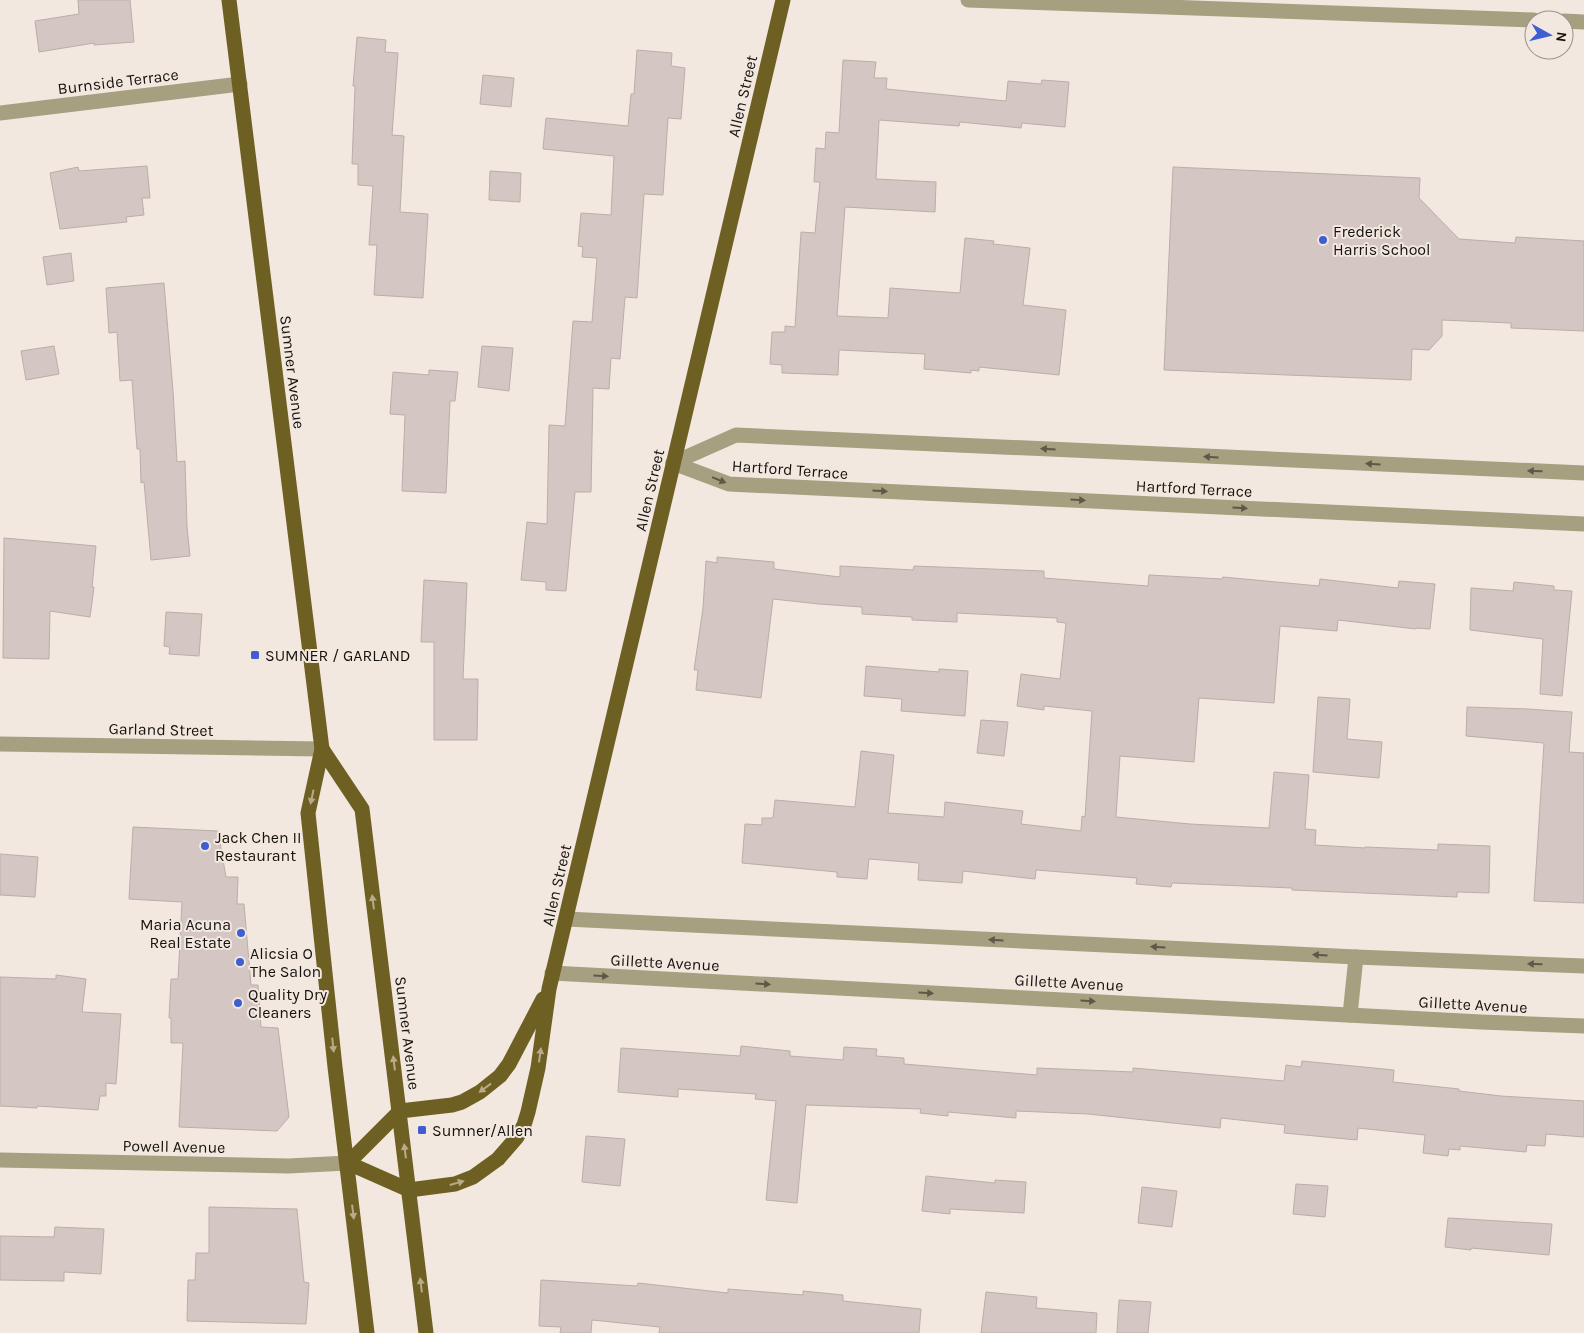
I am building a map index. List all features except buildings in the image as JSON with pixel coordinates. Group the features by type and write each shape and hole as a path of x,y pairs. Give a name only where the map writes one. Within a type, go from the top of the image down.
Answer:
{"main road":[{"name":"Sumner Avenue","path":"229,0 322,749 308,813 335,1068 348,1163 367,1333"},
{"name":"Allen Street","path":"409,1190 455,1184 473,1177 498,1160 517,1137 524,1125 538,1068 548,989 783,0"},
{"name":"Sumner Avenue","path":"322,749 362,809 426,1333"},
{"name":"Allen Street","path":"400,1111 452,1105 462,1102 480,1092 495,1080 509,1064 548,989"},
{"path":"400,1111 348,1163 409,1190"}],"street":[{"path":"968,0 1524,20"},
{"name":"Burnside Terrace","path":"0,113 240,84"},
{"name":"Hartford Terrace","path":"673,463 736,435 1584,473"},
{"name":"Hartford Terrace","path":"673,463 729,484 1584,524"},
{"name":"Garland Street","path":"0,744 322,749"},
{"path":"566,919 1356,957 1584,966"},
{"path":"1350,1014 1356,957"},
{"name":"Gillette Avenue","path":"552,973 1584,1026"},
{"name":"Powell Avenue","path":"0,1160 288,1166 348,1163"}],"place":[{"name":"Frederick Harris School","path":"1323,240"},
{"name":"SUMNER / GARLAND","path":"255,655"},
{"name":"Jack Chen II Restaurant","path":"205,846"},
{"name":"Maria Acuna Real Estate","path":"241,933"},
{"name":"Alicsia O The Salon","path":"240,962"},
{"name":"Quality Dry Cleaners","path":"238,1003"},
{"name":"Sumner/Allen","path":"422,1130"}]}
